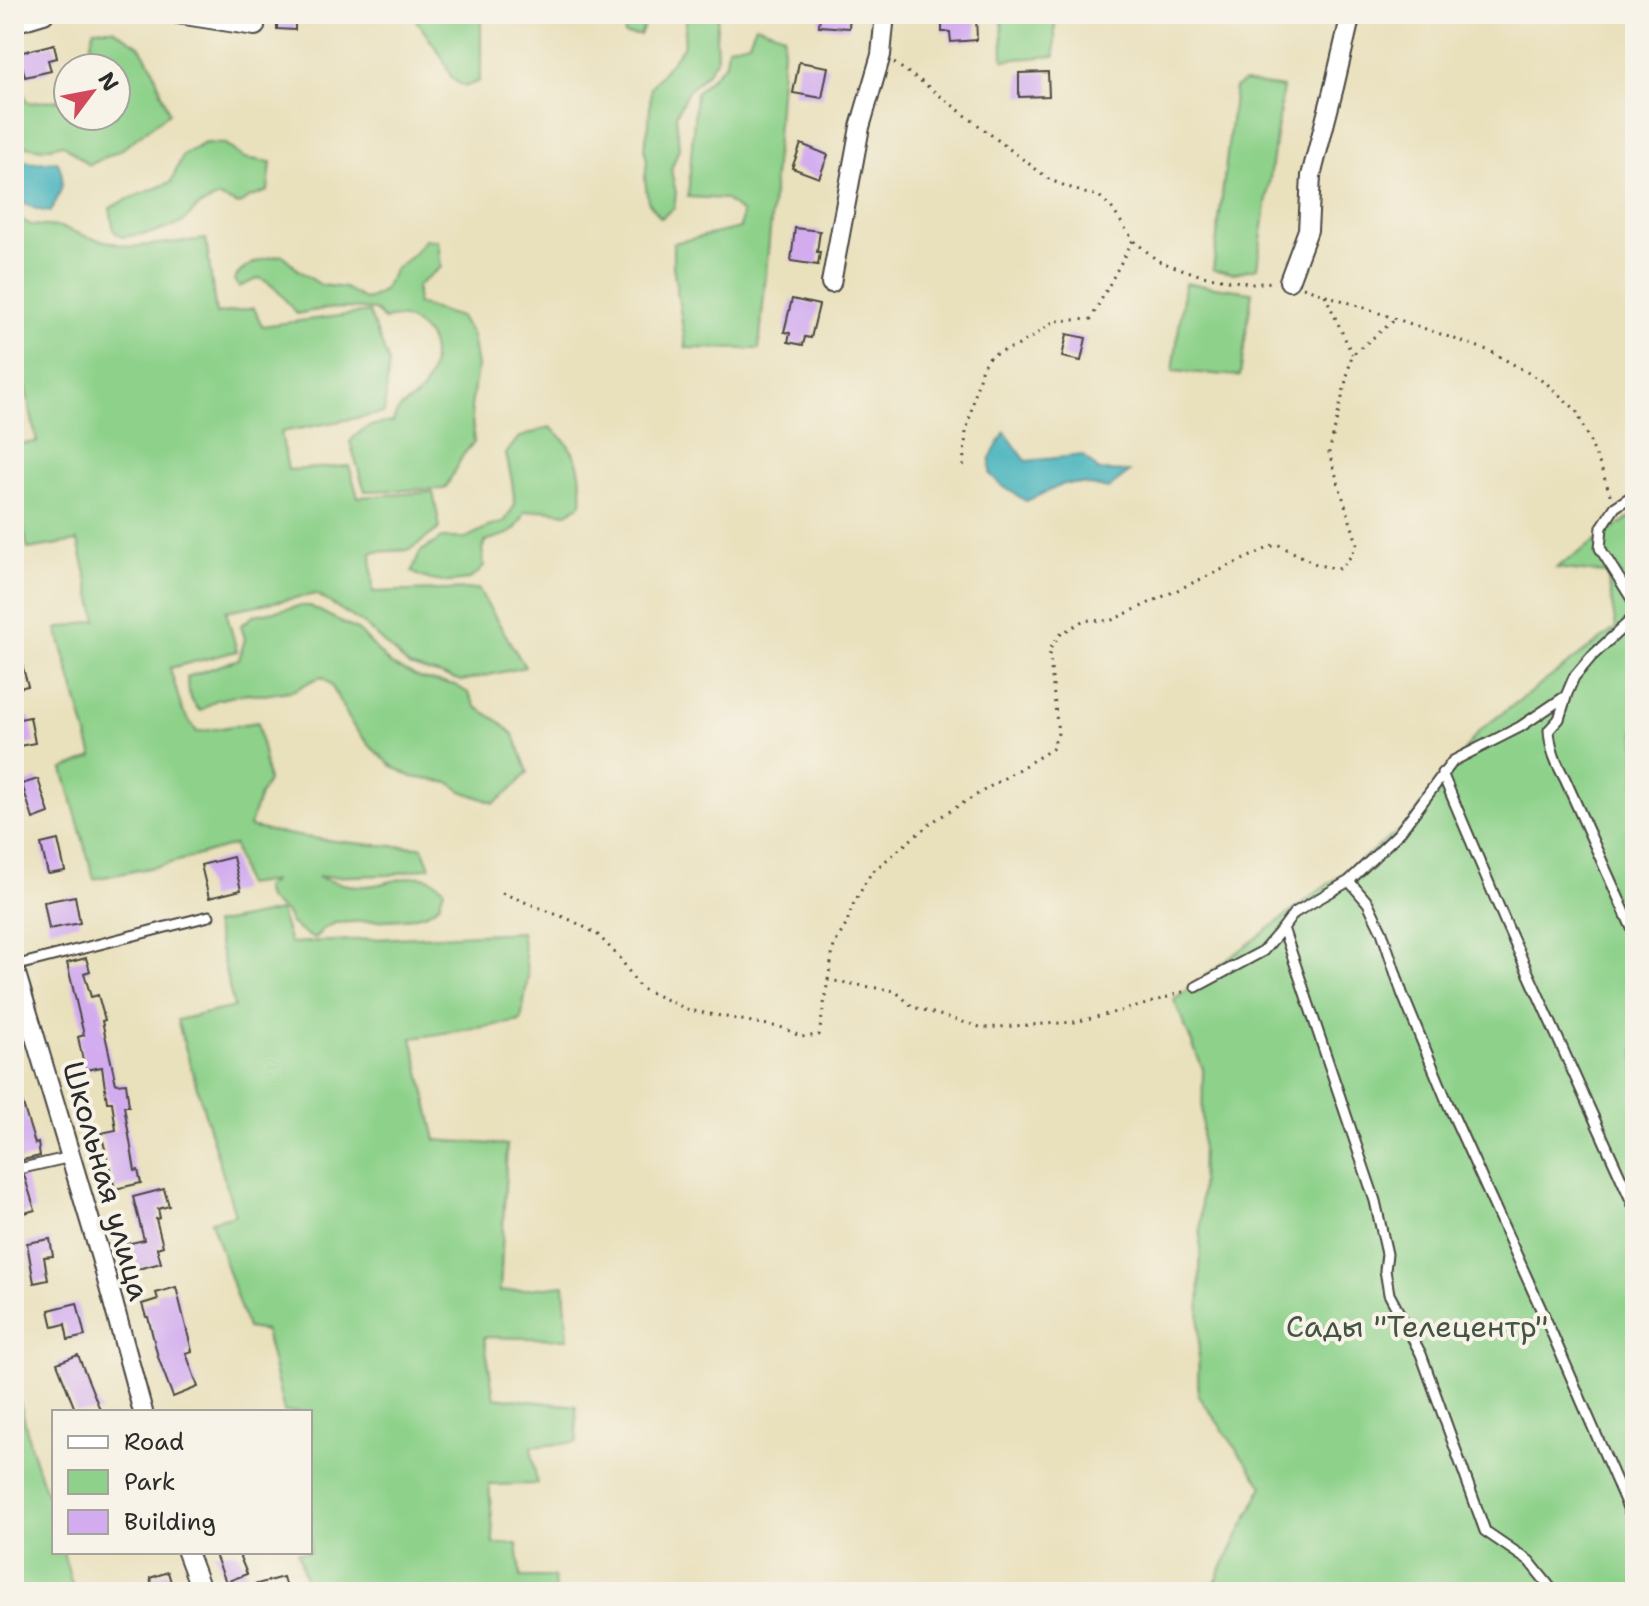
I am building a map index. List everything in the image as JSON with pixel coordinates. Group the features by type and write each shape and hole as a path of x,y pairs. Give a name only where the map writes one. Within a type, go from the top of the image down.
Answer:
{"street":[{"path":"14,23 44,14"},
{"path":"178,14 255,26"},
{"path":"831,283 860,127 881,55 885,14"},
{"path":"1289,281 1308,230 1311,176 1351,14"},
{"name":"Школьная улица","path":"14,966 101,1258 142,1410"},
{"path":"188,1554 202,1592"}],"lane":[{"path":"1635,494 1615,507 1602,527 1600,548 1635,604"},
{"path":"1635,616 1574,677 1559,719 1549,730 1556,763 1635,935"},
{"path":"1196,987 1263,951 1294,913 1349,881 1399,833 1453,761 1520,727 1566,696"},
{"path":"1442,773 1507,926 1635,1209"},
{"path":"1349,881 1368,903 1382,932 1402,993 1448,1104 1635,1524"},
{"path":"14,966 209,916"},
{"path":"1283,928 1375,1201 1387,1254 1385,1270 1389,1294 1421,1354 1485,1531 1529,1561 1554,1592"},
{"path":"14,1170 71,1157"}],"path":[{"path":"881,55 922,82 1050,180 1099,196 1111,207 1133,240 1158,261 1202,276 1253,284 1289,281 1490,351 1546,383 1576,410 1615,507"},
{"path":"963,466 966,432 982,367 991,355 1019,345 1054,321 1091,319 1133,240"},
{"path":"1325,295 1352,355"},
{"path":"502,893 573,921 597,934 620,958 640,988 689,1010 784,1028 801,1037 819,1035 834,945 871,873 932,822 1052,749 1058,733 1049,650 1061,634 1084,620 1110,621 1277,544 1318,565 1340,569 1352,555 1357,543 1329,453 1352,355 1397,318"},
{"path":"828,980 895,991 913,1007 983,1028 1075,1022 1140,1006 1196,987"}],"green space":[{"path":"412,14 481,14 479,81 465,87 452,79 442,57"},
{"path":"615,14 645,14 645,25 640,35 625,35 624,21"},
{"path":"687,14 718,14 717,58 688,91 676,115 679,148 671,170 676,193 674,208 661,218 648,201 645,180 647,160 644,148 651,87 683,47"},
{"path":"1002,14 1055,14 1055,56 1003,60"},
{"path":"756,25 784,35 759,349 686,348 673,266 673,243 740,228 742,213 725,199 688,197 696,93 726,63 728,47 749,42"},
{"path":"94,29 113,29 139,46 152,66 169,113 121,150 89,165 63,144 42,149 14,144 14,74 28,103 52,101 52,132 132,132 132,52 89,52"},
{"path":"1244,82 1283,88 1257,268 1234,273 1213,270 1235,88"},
{"path":"205,143 225,144 244,158 271,162 268,191 238,205 219,197 199,206 182,223 157,232 122,237 114,231 110,208 171,182 183,155"},
{"path":"14,215 31,225 60,227 131,247 206,239 216,314 254,308 262,326 369,312 389,363 384,413 281,432 288,470 349,466 358,497 433,492 440,528 410,550 371,552 373,592 478,589 525,667 462,681 409,666 365,625 316,594 226,611 237,651 170,668 182,710 197,732 258,722 268,781 249,827 335,841 422,847 430,867 389,875 317,877 360,886 427,878 444,889 439,905 427,913 404,919 335,923 323,929 314,939 300,931 285,912 267,899 264,887 274,881 245,885 234,845 164,865 94,879 63,769 93,757 57,629 97,620 78,541 28,549 14,487 14,445 37,442 14,333"},
{"path":"425,239 438,241 441,267 417,286 417,304 460,317 472,335 477,367 471,407 474,442 463,455 445,489 365,491 350,442 369,427 393,422 400,408 423,389 433,358 428,336 410,321 403,318 384,320 375,310 336,308 297,314 265,281 259,278 239,287 234,280 249,265 283,255 298,270 321,285 345,288 366,300 383,291 395,269 412,256"},
{"path":"1185,283 1252,292 1240,376 1173,371"},
{"path":"550,427 567,443 577,461 581,504 567,513 544,510 525,512 514,530 486,541 482,549 484,566 469,579 440,582 412,572 420,552 442,538 466,538 504,522 515,505 506,454 518,438"},
{"name":"Сады \"Телецентр\"","path":"1635,514 1635,1592 1210,1592 1263,1486 1198,1395 1203,1069 1174,1000 1408,824 1480,730 1616,628 1607,574 1556,568"},
{"path":"310,606 359,631 391,665 422,679 455,685 468,693 476,707 514,735 528,772 494,803 450,783 412,777 392,766 372,748 353,726 331,685 323,677 295,690 264,695 248,693 216,700 200,711 193,703 187,677 239,659 245,639 241,625 255,615"},
{"path":"280,911 290,943 521,932 528,976 521,1021 412,1038 436,1140 507,1145 500,1292 564,1285 568,1339 484,1337 494,1397 576,1406 577,1442 531,1447 537,1484 489,1485 494,1544 517,1544 521,1577 554,1577 555,1592 309,1592 299,1554 312,1554 312,1410 284,1410 265,1331 247,1328 211,1221 235,1215 177,1020 234,1007 214,924"},
{"path":"14,1377 31,1448 52,1512 52,1554 64,1554 74,1592 14,1592"}],"water":[{"path":"14,158 33,163 57,161 62,181 60,193 50,212 14,200"},
{"path":"1005,432 1026,461 1083,455 1099,471 1130,472 1108,489 1064,484 1026,501 990,474 990,458"}],"building":[{"path":"277,14 295,14 295,30 277,29"},
{"path":"820,14 850,14 849,28 819,26"},
{"path":"976,16 977,40 951,42 950,32 942,32 942,18"},
{"path":"54,44 56,52 52,52 52,59 48,60 51,71 25,77 19,53"},
{"path":"799,62 828,67 822,98 793,93"},
{"path":"1048,72 1049,96 1019,97 1019,73"},
{"path":"801,144 828,155 819,178 792,168"},
{"path":"795,228 820,231 818,265 791,261"},
{"path":"792,299 819,305 811,338 805,337 803,345 788,342 790,333 784,332"},
{"path":"1067,334 1086,338 1081,361 1062,357"},
{"path":"14,650 18,650 28,686 14,689"},
{"path":"30,717 35,743 14,747 14,720"},
{"path":"38,779 49,813 33,819 22,784"},
{"path":"58,840 65,871 48,874 41,844"},
{"path":"233,857 241,890 209,898 201,865"},
{"path":"75,896 80,923 49,929 44,902"},
{"path":"86,958 90,971 84,973 91,997 98,995 116,1084 126,1083 129,1106 124,1106 135,1171 138,1170 141,1183 115,1189 101,1133 116,1130 112,1102 107,1102 102,1067 85,1070 78,1037 84,1035 67,963"},
{"path":"17,1085 40,1156 14,1162 14,1148 20,1147 14,1126 14,1086"},
{"path":"24,1175 35,1210 14,1216 14,1177"},
{"path":"164,1189 169,1206 158,1209 160,1218 156,1219 163,1246 157,1248 161,1263 134,1270 130,1256 125,1258 122,1245 144,1240 133,1197"},
{"path":"50,1239 53,1256 44,1257 48,1280 34,1283 27,1243"},
{"path":"176,1287 192,1351 186,1353 198,1387 173,1397 142,1304 158,1299 156,1293"},
{"path":"77,1303 85,1336 68,1340 65,1324 53,1327 49,1310"},
{"path":"78,1355 100,1410 75,1410 57,1363"},
{"path":"215,1554 239,1554 247,1574 226,1582"},
{"path":"168,1572 174,1592 154,1592 150,1578"},
{"path":"283,1577 287,1592 243,1592 242,1588"}]}
